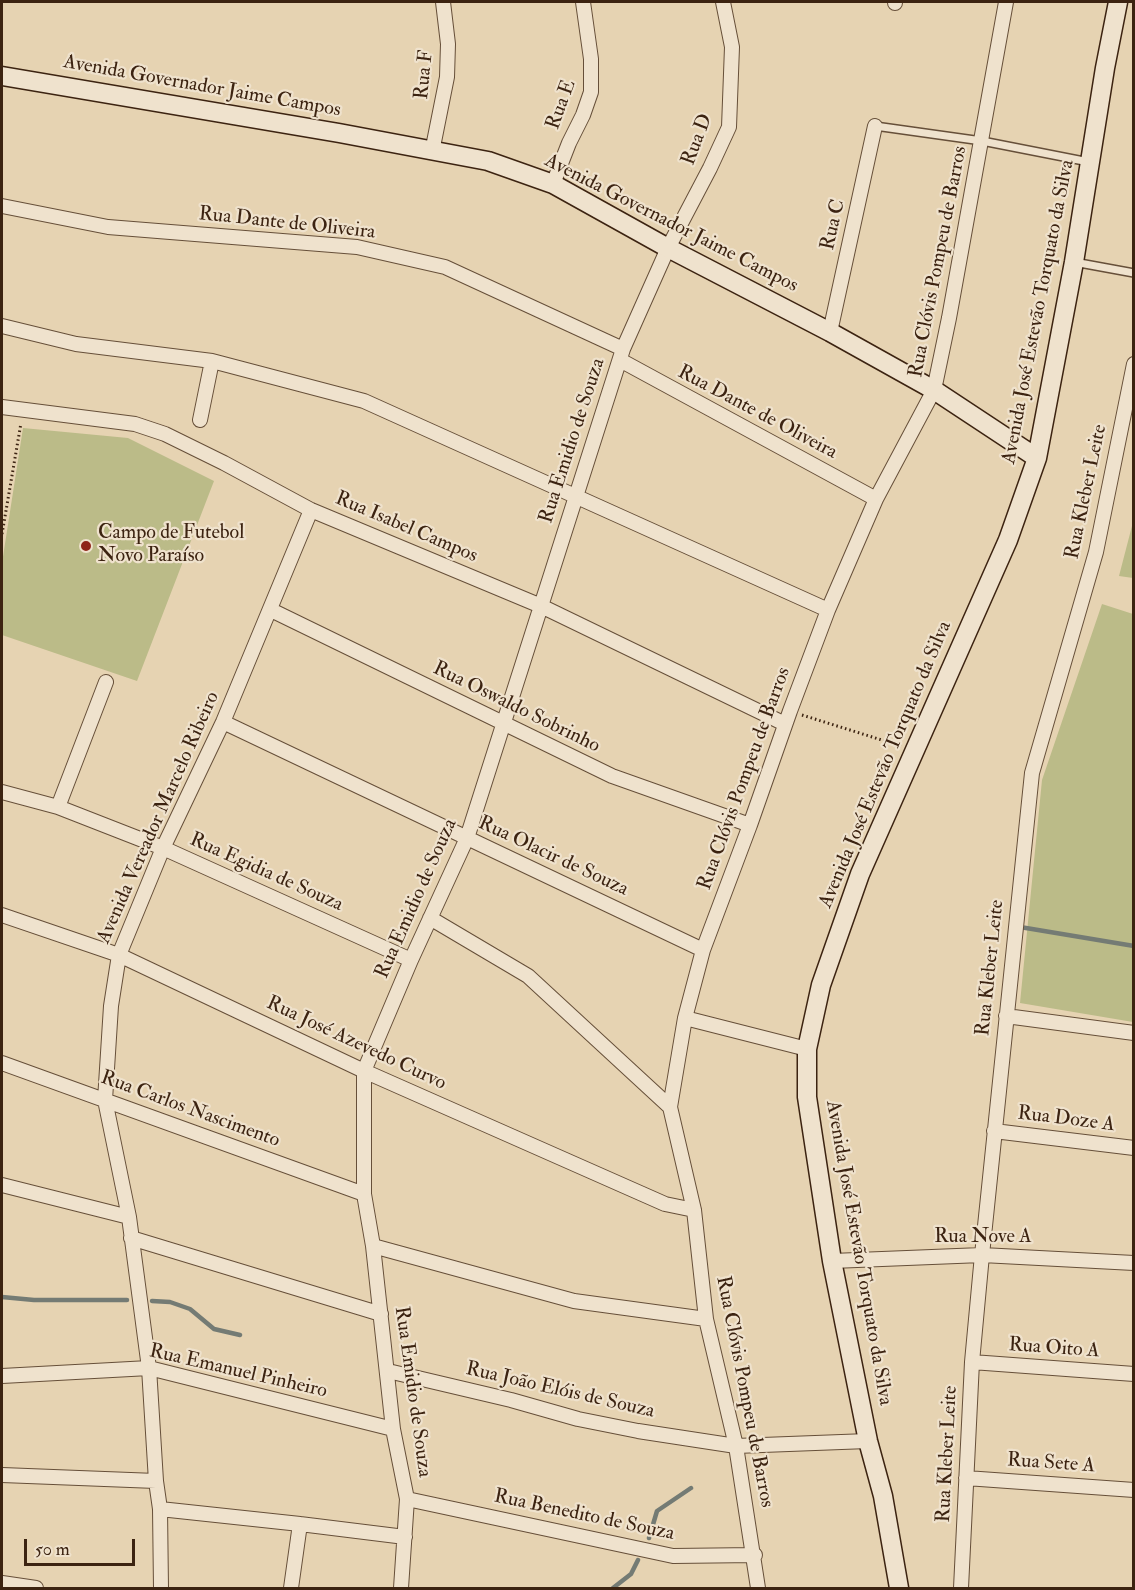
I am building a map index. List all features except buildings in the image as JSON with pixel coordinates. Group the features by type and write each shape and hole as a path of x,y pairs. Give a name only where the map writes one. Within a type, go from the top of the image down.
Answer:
{"main road":[{"name":"Avenida José Estevão Torquato da Silva","path":"899,1588 883,1496 868,1441 832,1261 807,1097 807,1049 821,985 860,874 1008,540 1037,458 1074,262 1105,68 1118,2"},
{"name":"Avenida Governador Jaime Campos","path":"2,76 339,133 488,161 553,184 934,390 1037,458"}],"street":[{"name":"Rua F","path":"432,152 447,77 448,44 443,2"},
{"name":"Rua E","path":"553,184 591,92 591,59 583,2"},
{"name":"Rua D","path":"668,248 729,127 732,47 723,2"},
{"name":"Rua Clóvis Pompeu de Barros","path":"758,1588 755,1555 736,1446 706,1319 694,1210 670,1107 685,1018 703,950 788,718 828,610 876,499 934,390 1006,2"},
{"name":"Rua C","path":"830,332 875,126"},
{"name":"Rua Dante de Oliveira","path":"2,206 108,227 357,247 445,267 622,355 876,499"},
{"name":"Rua Emidio de Souza","path":"401,1588 407,1499 393,1429 373,1246 364,1194 364,1071 411,960 467,838 622,355 668,248"},
{"path":"2,326 76,344 212,361 364,401 828,610"},
{"path":"200,420 212,361"},
{"name":"Rua Kleber Leite","path":"961,1588 972,1362 993,1131 1032,773 1096,552 1134,364"},
{"name":"Rua Isabel Campos","path":"2,407 135,424 165,434 311,510 541,606 788,718"},
{"name":"Avenida Vereador Marcelo Ribeiro","path":"161,1588 160,1509 156,1481 149,1368 129,1217 105,1100 111,1006 119,955 163,848 223,722 311,510"},
{"name":"Rua Oswaldo Sobrinho","path":"271,610 612,776 750,825"},
{"path":"58,807 106,682"},
{"name":"Rua Olacir de Souza","path":"223,722 703,950"},
{"name":"Rua Egidia de Souza","path":"2,792 58,807 163,848 411,960"},
{"name":"Rua José Azevedo Curvo","path":"2,915 119,955 364,1071 664,1204 694,1210"},
{"path":"430,918 528,976 670,1107"},
{"path":"1006,1016 1134,1033"},
{"path":"685,1018 807,1049"},
{"name":"Rua Carlos Nascimento","path":"2,1063 364,1194"},
{"name":"Rua Doze A","path":"993,1131 1134,1148"},
{"path":"2,1185 129,1217"},
{"path":"131,1238 381,1314"},
{"path":"373,1246 574,1301 706,1319"},
{"name":"Rua Nove A","path":"832,1261 982,1255 1134,1263"},
{"name":"Rua Oito A","path":"972,1362 1134,1374"},
{"name":"Rua Emanuel Pinheiro","path":"2,1376 149,1368 393,1429"},
{"name":"Rua João Elóis de Souza","path":"388,1371 511,1400 578,1419 736,1446 868,1441"},
{"path":"2,1474 156,1481"},
{"name":"Rua Sete A","path":"966,1478 1134,1490"},
{"name":"Rua Benedito de Souza","path":"407,1499 673,1556 755,1555"},
{"path":"160,1509 405,1537"},
{"path":"291,1588 300,1524"},
{"path":"2,1583 36,1588"}],"lane":[{"path":"875,126 982,141 1091,162"},
{"path":"1074,262 1134,273"}],"path":[{"path":"2,534 24,409"},
{"path":"788,718 915,751"}],"green space":[{"name":"Campo de Futebol Novo Paraíso","path":"23,428 128,438 214,481 137,681 2,635 2,563"},
{"path":"1133,522 1133,578 1119,576"},
{"path":"1102,604 1133,614 1133,1022 1020,1003 1042,780"}],"waterway":[{"path":"1020,927 1134,946"},
{"path":"2,1297 34,1300 127,1300"},
{"path":"152,1301 170,1302 190,1309 214,1329 240,1335"},
{"path":"649,1538 657,1511 691,1488"},
{"path":"613,1588 631,1574 638,1560"}],"place":[{"name":"Campo de Futebol Novo Paraíso","path":"86,546"}]}
